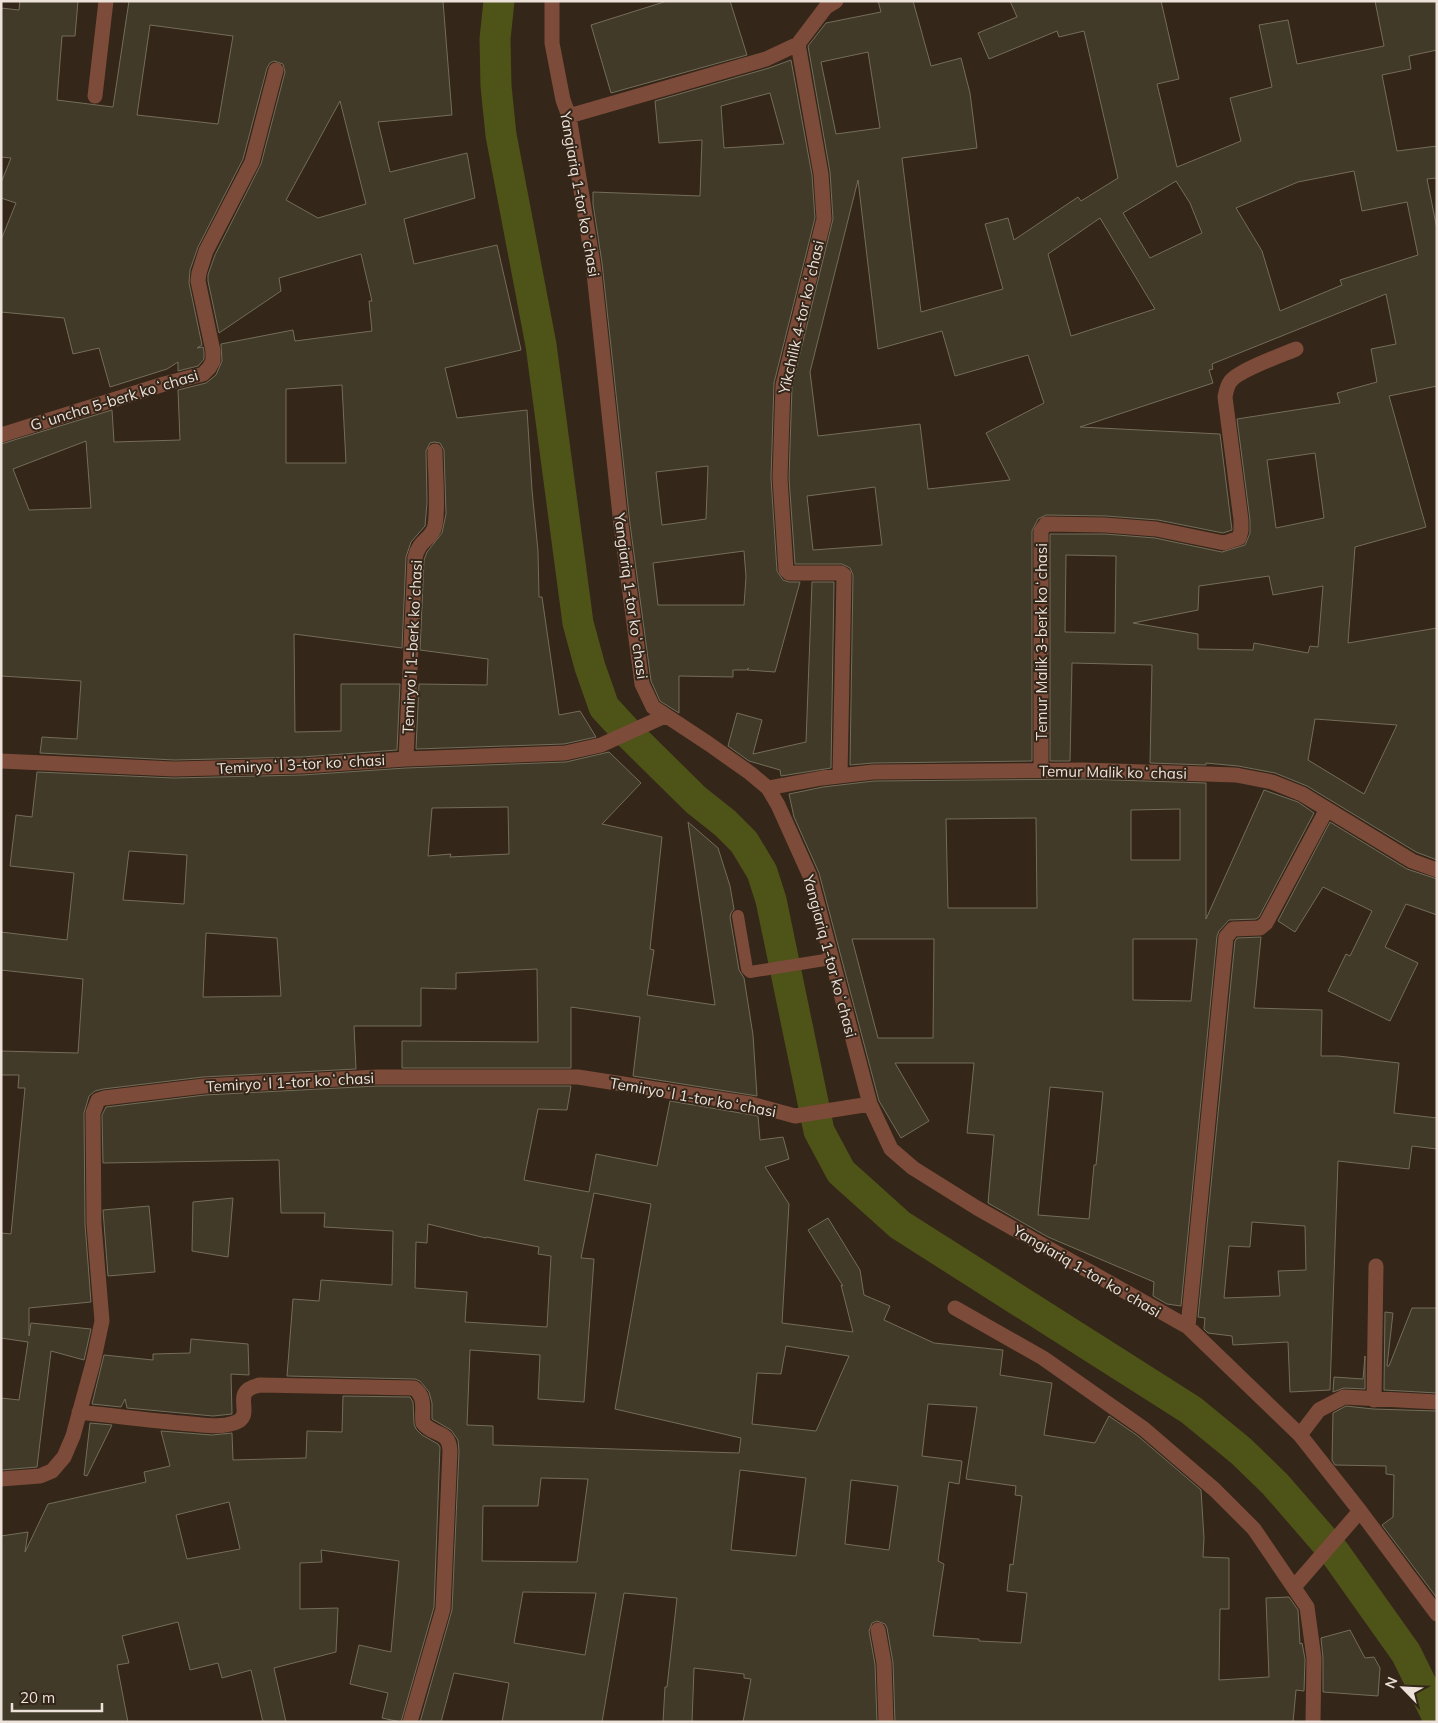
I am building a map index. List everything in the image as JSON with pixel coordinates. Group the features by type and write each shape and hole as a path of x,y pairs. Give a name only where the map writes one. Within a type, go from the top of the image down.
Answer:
{"street":[{"path":"94,96 106,1"},
{"name":"Yangiariq 1-tor koʻchasi","path":"552,1 552,43 563,100 569,116 593,264 620,525 642,684 660,719 709,744 768,788 778,806 810,876 870,1104 891,1149 913,1168 977,1208 1188,1327 1300,1435 1437,1614"},
{"path":"569,116 766,59 798,44 826,7 836,1"},
{"name":"Yikchilik 4-tor koʻchasi","path":"798,44 821,174 824,219 783,385 780,488 786,570 789,574 841,573 844,575 840,776"},
{"name":"Gʻuncha 5-berk koʻchasi","path":"1,435 164,384 203,374 209,368 213,361 213,351 198,281 199,273 206,251 252,162 276,70"},
{"name":"Temur Malik 3-berk koʻchasi","path":"1041,770 1041,531 1046,524 1104,525 1156,529 1224,543 1239,538 1241,520 1225,397 1228,387 1230,382 1238,375 1296,349"},
{"name":"Temiryoʼl 1-berk koʼchasi","path":"406,759 415,558 418,548 430,535 435,523 435,451"},
{"name":"Temiryoʻl 3-tor koʻchasi","path":"1,761 174,769 302,766 406,759 565,753 601,746 660,719"},
{"name":"Temur Malik koʻchasi","path":"768,788 873,772 1041,770 1236,775 1272,782 1302,794 1412,861 1437,870"},
{"path":"1188,1327 1226,937 1233,929 1260,928 1266,924 1327,809"},
{"name":"Temiryoʻl 1-tor koʻchasi","path":"1,1479 40,1476 52,1471 64,1457 73,1436 93,1363 102,1321 94,1224 93,1113 98,1100 204,1086 377,1077 578,1077 751,1104 795,1116 870,1104"},
{"path":"1374,1400 1376,1266"},
{"path":"955,1308 1043,1358 1144,1429 1215,1490 1254,1529 1297,1583 1307,1606 1313,1650 1313,1722"},
{"path":"79,1412 220,1426 235,1423 239,1420 245,1411 243,1396 251,1387 414,1388 424,1402 423,1424 430,1430 446,1437 449,1440 450,1451 443,1609 410,1722"},
{"path":"1300,1435 1319,1410 1344,1397 1437,1402"},
{"path":"1297,1583 1360,1511"},
{"path":"878,1630 884,1663 886,1722"}],"lane":[{"path":"738,916 747,969 753,972 831,959"}],"building":[{"path":"20,1 78,1 75,36 62,36 57,100 113,107 129,1 443,1 452,115 378,122 390,172 467,153 475,198 404,219 414,264 497,245 521,350 445,368 457,418 527,410 538,551 539,597 542,597 559,715 580,711 596,737 564,744 416,749 419,684 487,685 488,659 420,650 424,560 427,552 442,533 446,514 444,450 440,443 434,442 430,443 426,451 427,503 425,526 411,542 406,557 402,648 294,634 295,732 341,731 341,684 400,684 397,750 302,757 174,760 40,753 42,737 77,739 81,681 1,676 1,444 112,410 114,442 180,440 178,390 206,383 216,375 222,361 221,344 293,330 295,341 372,331 369,301 372,301 361,254 279,278 281,291 219,333 208,275 215,255 261,164 285,72 283,64 274,61 267,68 243,159 198,247 190,270 189,283 202,345 197,348 203,347 204,352 204,359 198,366 178,371 178,362 167,369 110,387 99,348 73,354 64,318 1,312 1,240 16,203 1,198 1,183 11,158 1,157 1,8 19,10","holes":["150,25 233,36 218,124 137,115","340,101 366,204 318,218 286,200","342,385 346,463 286,463 286,389","86,441 91,508 29,510 13,469"]},
{"path":"667,1 730,1 747,55 611,93 591,25"},
{"path":"878,1 913,1 931,66 961,58 970,93 977,148 902,158 921,312 1003,289 985,224 1008,218 1014,240 1078,197 1081,201 1118,178 1084,31 1059,37 1057,31 989,59 978,33 1017,17 1010,1 1161,1 1179,79 1157,84 1177,167 1241,141 1230,98 1272,87 1259,25 1288,20 1297,64 1384,46 1375,1 1437,1 1437,50 1409,56 1411,69 1382,75 1397,151 1437,146 1437,178 1427,179 1437,229 1437,386 1389,396 1426,527 1355,547 1348,643 1437,628 1437,860 1416,852 1307,786 1275,773 1238,766 1206,763 1206,765 1150,763 1152,665 1072,663 1070,761 1050,761 1050,534 1105,534 1155,538 1222,552 1245,545 1250,533 1250,520 1237,419 1340,403 1337,393 1377,382 1371,349 1396,344 1386,294 1212,364 1213,369 1209,370 1213,383 1080,427 1220,434 1232,530 1223,533 1158,520 1106,516 1046,515 1038,519 1032,531 1032,761 850,765 853,575 850,568 842,564 795,564 789,478 792,386 833,219 830,172 808,46 826,23 881,12","holes":["868,52 880,128 836,134 821,62","1354,171 1362,211 1407,202 1418,255 1340,280 1342,285 1280,311 1262,251 1236,208 1298,182","858,180 878,349 942,331 955,376 1028,355 1044,403 986,433 1010,480 928,489 920,424 818,436 810,372","1176,181 1190,203 1202,233 1150,258 1123,213","1100,218 1155,309 1071,336 1048,254","1315,453 1324,518 1276,528 1267,460","875,487 882,545 813,550 807,496","1066,555 1116,556 1115,633 1065,632","1269,576 1273,595 1323,586 1318,647 1310,646 1308,653 1254,643 1253,650 1198,649 1198,634 1133,623 1198,610 1199,586","1315,719 1397,725 1364,794 1308,760"]},
{"path":"791,60 812,175 815,218 774,383 771,478 777,571 783,580 800,582 775,672 747,670 749,668 746,670 733,670 733,677 679,676 679,713 660,701 651,681 630,524 593,192 700,196 702,140 659,143 655,101","holes":["770,93 784,144 724,148 721,106","708,466 706,519 662,525 656,472","744,551 746,577 744,605 658,605 653,563"]},
{"path":"812,582 834,582 831,768 781,776 780,770 749,761 728,746 737,713 762,720 753,754 806,742"},
{"path":"609,752 641,783 602,824 662,837 650,949 654,950 647,995 715,1005 688,822 718,848 730,886 734,909 730,917 739,970 744,978 753,1035 757,1096 633,1076 640,1017 571,1007 571,1068 402,1068 402,1041 538,1042 537,969 456,973 456,989 421,988 421,1026 354,1026 356,1069 203,1077 95,1091 89,1096 84,1113 85,1224 91,1302 29,1308 29,1336 31,1323 91,1329 84,1360 51,1351 37,1467 1,1470 1,1398 19,1400 28,1342 1,1338 1,1233 11,1234 25,1088 18,1088 19,1075 1,1075 1,1051 78,1053 83,979 1,970 1,932 67,940 74,873 10,866 16,815 32,817 37,772 174,778 302,775 406,768 566,762","holes":["508,807 509,854 450,857 451,854 428,856 432,808","129,851 187,855 184,904 123,900","206,933 277,938 281,996 203,997"]},
{"path":"1084,779 1206,783 1206,919 1264,790 1298,802 1314,813 1259,917 1256,919 1229,920 1217,936 1181,1306 1167,1304 1153,1296 1154,1282 1048,1237 988,1203 994,1135 967,1133 974,1063 895,1063 929,1121 901,1138 879,1101 819,873 794,817 789,794 823,787 874,781","holes":["1180,809 1180,860 1131,860 1131,810","1036,818 1037,908 948,908 946,819","852,939 934,939 933,1038 878,1038","1133,939 1197,939 1191,1001 1133,1000","1050,1087 1103,1092 1089,1219 1038,1215"]},
{"path":"1330,822 1407,869 1437,879 1437,915 1406,904 1385,947 1418,963 1390,1021 1328,991 1346,954 1350,956 1372,911 1323,887 1295,932 1278,921"},
{"path":"1261,937 1254,1008 1322,1010 1321,1056 1338,1056 1399,1063 1394,1113 1437,1118 1437,1149 1412,1146 1409,1169 1338,1161 1330,1390 1290,1392 1288,1342 1233,1345 1232,1336 1208,1333 1204,1329 1205,1318 1198,1317 1235,941 1237,938","holes":["1252,1222 1305,1226 1306,1270 1278,1271 1280,1296 1224,1298 1229,1246 1250,1247"]},
{"path":"377,1086 571,1086 567,1110 538,1109 524,1180 589,1192 596,1154 657,1166 670,1101 758,1116 760,1140 783,1137 789,1159 765,1167 789,1204 782,1323 853,1332 841,1285 843,1286 808,1230 828,1218 860,1270 864,1295 890,1306 884,1320 934,1343 1003,1350 1000,1375 1052,1383 1044,1435 1095,1443 1109,1416 1138,1436 1201,1490 1204,1538 1203,1557 1229,1558 1229,1609 1220,1609 1219,1680 1269,1677 1266,1598 1289,1597 1298,1610 1300,1644 1302,1643 1305,1659 1304,1691 1296,1690 1293,1722 895,1722 893,1663 887,1628 885,1624 877,1621 872,1623 869,1631 875,1664 877,1722 743,1722 751,1679 744,1678 744,1674 694,1668 692,1722 663,1722 665,1687 667,1687 677,1598 624,1593 602,1722 502,1722 509,1683 454,1673 441,1722 420,1722 452,1610 458,1440 451,1430 432,1419 432,1403 429,1392 420,1381 415,1379 287,1376 293,1299 319,1301 321,1280 392,1285 393,1231 324,1227 325,1213 281,1213 279,1160 103,1163 102,1115 106,1107 205,1095","holes":["594,1193 651,1204 615,1409 741,1438 739,1453 493,1445 493,1426 467,1425 470,1350 540,1355 538,1399 584,1402 594,1259 581,1258","428,1224 486,1238 539,1247 538,1254 551,1256 547,1327 465,1322 467,1292 415,1288 416,1242 427,1243","786,1346 849,1356 816,1431 752,1424 757,1373 781,1374","928,1404 977,1407 966,1479 1016,1486 1015,1495 1022,1496 1013,1565 1010,1564 1007,1591 1027,1593 1021,1643 933,1636 944,1564 938,1561 949,1482 959,1484 962,1461 922,1456","740,1470 806,1478 796,1556 731,1550","541,1478 588,1479 577,1562 482,1561 483,1506 538,1506","851,1480 898,1486 889,1550 845,1544","523,1592 596,1593 585,1655 514,1643"]},
{"path":"233,1198 228,1257 192,1251 193,1202"},
{"path":"149,1206 155,1272 108,1276 103,1210"},
{"path":"1412,1308 1437,1308 1437,1393 1384,1390 1385,1312 1393,1313 1387,1366 1389,1366"},
{"path":"191,1339 248,1344 249,1375 231,1374 232,1414 213,1416 127,1408 125,1399 121,1407 92,1404 104,1355 153,1360 153,1354 190,1353"},
{"path":"1365,1356 1365,1389 1344,1388 1333,1392 1334,1377 1363,1379"},
{"path":"343,1396 410,1397 413,1402 416,1429 440,1447 434,1607 401,1722 382,1718 388,1693 350,1684 359,1645 391,1652 399,1561 321,1550 322,1562 300,1563 300,1609 338,1608 336,1652 274,1668 286,1722 263,1722 251,1670 222,1678 218,1663 190,1670 178,1622 122,1636 129,1663 117,1665 128,1722 1,1722 1,1536 28,1532 25,1552 48,1504 146,1482 144,1472 170,1466 161,1431 212,1435 232,1433 233,1460 306,1458 307,1431 342,1432","holes":["229,1502 240,1549 187,1559 176,1515"]},
{"path":"1346,1406 1373,1409 1437,1411 1437,1598 1382,1525 1393,1517 1394,1475 1386,1474 1386,1466 1335,1465 1332,1460 1333,1413"},
{"path":"90,1423 112,1425 87,1476 84,1475"},
{"path":"1350,1630 1365,1658 1374,1657 1380,1668 1378,1696 1323,1692 1321,1638"}],"waterway":[{"path":"499,1 495,39 496,86 501,135 541,345 578,623 590,667 604,707 696,800 725,823 744,842 762,872 771,900 819,1131 841,1172 900,1225 1191,1410 1241,1451 1275,1484 1335,1553 1406,1653 1437,1716"}]}
